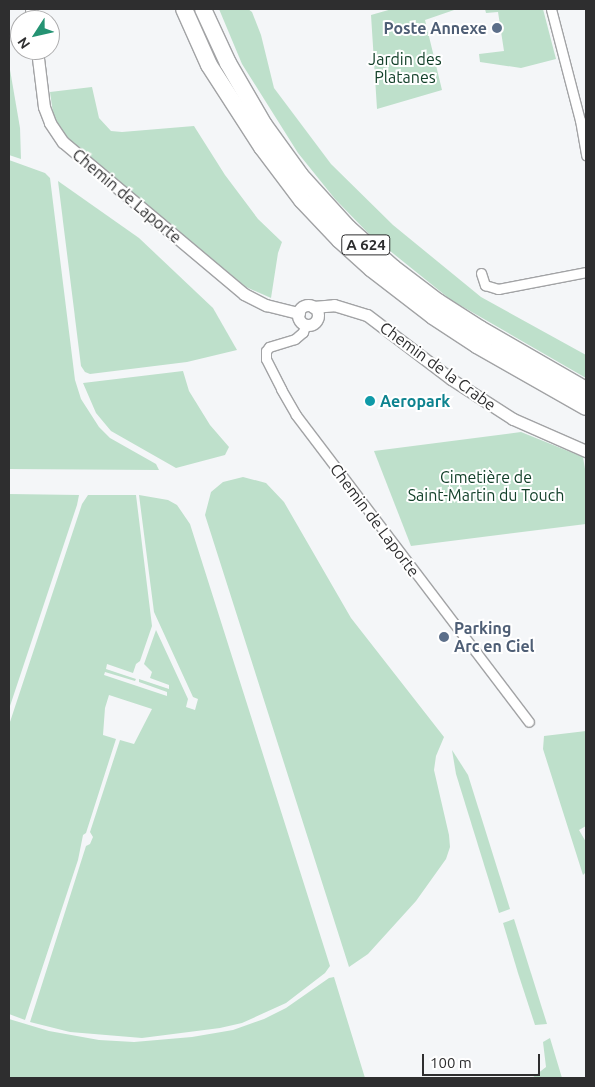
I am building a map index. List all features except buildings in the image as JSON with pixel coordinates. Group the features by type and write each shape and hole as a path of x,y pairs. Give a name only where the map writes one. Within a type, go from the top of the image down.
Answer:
{"highway":[{"name":"A 624","path":"184,9 209,65 230,100 262,148 320,219 372,270 406,297 477,345 586,407"},
{"name":"A 624","path":"203,9 228,63 264,124 300,175 348,228 394,268 438,302 497,339 586,390"},
{"path":"541,382 586,415"}],"street":[{"path":"551,9 580,120 586,155"},
{"name":"Chemin de Laporte","path":"38,60 44,108 50,123 63,142 244,294 266,305 299,313"},
{"path":"481,274 485,285 498,289 586,272"},
{"path":"306,324 300,320 299,313 305,306 315,312"},
{"name":"Chemin de la Crabe","path":"315,312 343,308 356,311 377,321 451,379 513,419 586,451"},
{"name":"Chemin de Laporte","path":"315,312 315,322 306,324 303,332 294,339 269,347 266,351 266,359 285,396 296,415 529,722"}],"green space":[{"path":"219,9 248,9 252,12 261,35 274,88 331,164 393,225 481,297 586,355 586,378 451,300 369,234 335,199 298,153 242,64"},
{"name":"Jardin des Platanes","path":"392,9 457,9 425,20 442,90 377,109 371,15"},
{"name":"Jardin des Platanes","path":"485,9 543,9 556,59 521,68 480,62 479,54 504,51 498,12 486,13"},
{"path":"9,64 20,128 21,159 9,155"},
{"path":"92,87 99,118 111,131 122,132 194,126 225,175 258,219 282,242 278,253 271,298 246,287 71,141 59,127 53,113 50,92"},
{"path":"9,160 45,173 50,178 75,380 81,399 99,427 110,438 156,464 159,470 9,469"},
{"path":"58,181 139,238 213,308 237,350 187,362 90,374 85,372 81,366"},
{"path":"183,371 189,391 210,425 229,447 225,455 176,468 111,431 96,413 83,383"},
{"name":"Cimetière de Saint-Martin du Touch","path":"521,432 583,457 586,475 586,524 411,546 374,451"},
{"path":"243,477 266,483 284,502 351,618 444,737 436,756 434,770 449,835 450,847 446,859 416,901 368,954 349,967 205,515 211,492 223,482"},
{"path":"9,494 79,495 9,709"},
{"path":"88,495 136,495 152,626 140,661 136,664 133,673 107,664 106,669 136,679 135,681 105,672 104,675 167,696 167,692 139,682 139,679 169,689 169,685 150,678 152,672 144,664 156,630 188,699 186,707 195,710 198,699 193,697 154,612 139,495 168,500 177,505 190,524 330,966 325,973 286,1003 242,1023 220,1028 142,1038 70,1032 30,1022 86,846 90,844 93,837 90,832 120,740 134,744 152,709 109,695 105,708 103,735 116,739 86,833 83,835 78,860 25,1020 9,1014 9,725 82,504"},
{"path":"586,731 586,826 579,830 586,842 586,872 583,875 543,749 544,736"},
{"path":"452,750 468,775 510,909 499,913 456,774"},
{"path":"514,919 547,1024 535,1025 518,973 503,923"},
{"path":"334,977 365,1078 9,1078 9,1019 49,1031 99,1040 134,1042 192,1037 233,1030 264,1019 286,1008 329,978"},
{"path":"550,1038 562,1078 532,1078 546,1067 543,1042"}],"place":[{"name":"Poste Annexe","path":"497,28"},
{"name":"Aeropark","path":"370,401"},
{"name":"Parking Arc en Ciel","path":"444,637"}]}
